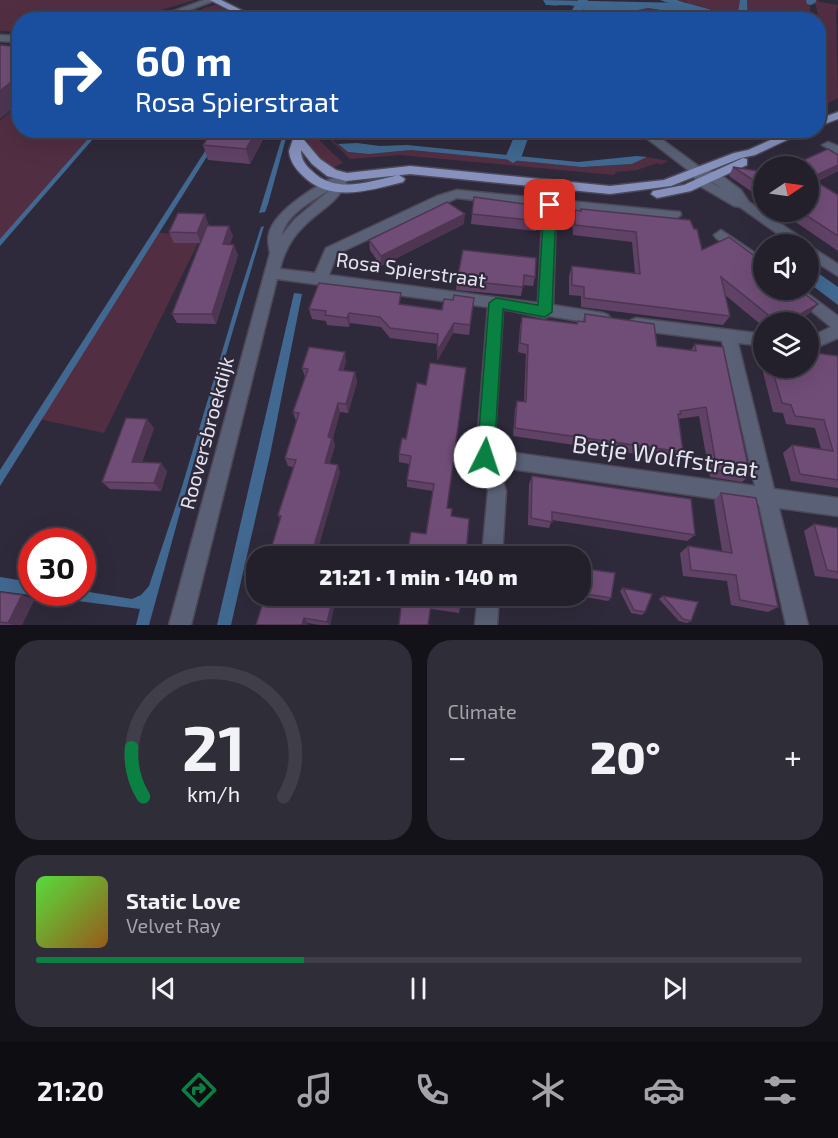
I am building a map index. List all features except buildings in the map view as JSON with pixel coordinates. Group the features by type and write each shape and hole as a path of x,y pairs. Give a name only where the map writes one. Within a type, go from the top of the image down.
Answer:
{"main road":[{"path":"213,0 242,11"},
{"path":"231,0 242,11"},
{"path":"299,138 294,151 297,160 308,176 324,186"},
{"path":"301,138 321,168 341,184 360,189 432,173 610,190 626,194 656,195 679,190 705,176 745,160 751,153 784,138"}],"street":[{"path":"177,12 213,0"},
{"path":"651,138 705,176 737,203 745,205 787,234"},
{"name":"Rooversbroekdijk","path":"277,253 274,242 280,221 324,186 341,184"},
{"name":"Rooversbroekdijk","path":"180,625 277,253 298,224 328,202 341,184"},
{"path":"320,279 331,251 441,199 457,194 550,205 675,215"},
{"path":"545,312 550,205"},
{"path":"297,218 309,207"},
{"path":"721,235 753,259"},
{"path":"819,258 838,271"},
{"name":"Rosa Spierstraat","path":"272,273 753,339"},
{"path":"806,300 838,324"},
{"path":"493,546 497,491 485,457 496,303"},
{"path":"819,340 838,331"},
{"path":"729,336 797,625"},
{"name":"Betje Wolffstraat","path":"485,457 838,507"},
{"path":"486,625 488,606"}],"shaded area":[{"path":"0,0 195,0 155,12 12,12 12,32 0,31"},
{"path":"678,0 740,0 738,12 720,12"},
{"path":"747,0 818,0 838,5 836,11 838,98 826,104 826,12 817,12 816,5 810,4 811,12 748,12"},
{"path":"216,5 230,12 199,12 203,8"},
{"path":"648,8 675,12 628,12"},
{"path":"12,110 12,138 91,138 0,240 0,121"},
{"path":"308,138 317,138 343,163 332,168 318,158"},
{"path":"328,138 348,152 369,154 411,150 582,167 632,164 647,157 669,161 637,170 616,172 614,175 400,155 350,159"},
{"path":"153,232 201,237 104,433 34,418"}],"water":[{"path":"543,0 687,3 719,12 675,12 648,8 628,12 586,12 567,5 546,5"},
{"path":"740,0 747,0 748,12 738,12"},
{"path":"89,138 94,138 0,246 0,239"},
{"path":"213,138 219,138 0,486 0,470"},
{"path":"282,138 286,138 268,204 265,212 259,213"},
{"path":"357,143 380,146 407,145 578,162 647,157 632,164 582,167 411,150 369,154 348,152 338,144"},
{"path":"264,226 193,465 149,625 136,625 140,609 96,603 96,593 132,599 141,595 149,586 181,490 261,227"},
{"path":"819,274 838,287 838,305 819,291"},
{"path":"294,293 302,294 270,455 249,546 246,546 246,560 231,625 217,625"},
{"path":"0,577 18,580 18,593 0,591"}],"waterway":[{"path":"576,12 583,0"},
{"path":"665,0 705,12"},
{"path":"662,12 664,7"},
{"path":"513,158 521,138"}],"route":[{"path":"485,457 496,303 545,312 550,205"}]}
